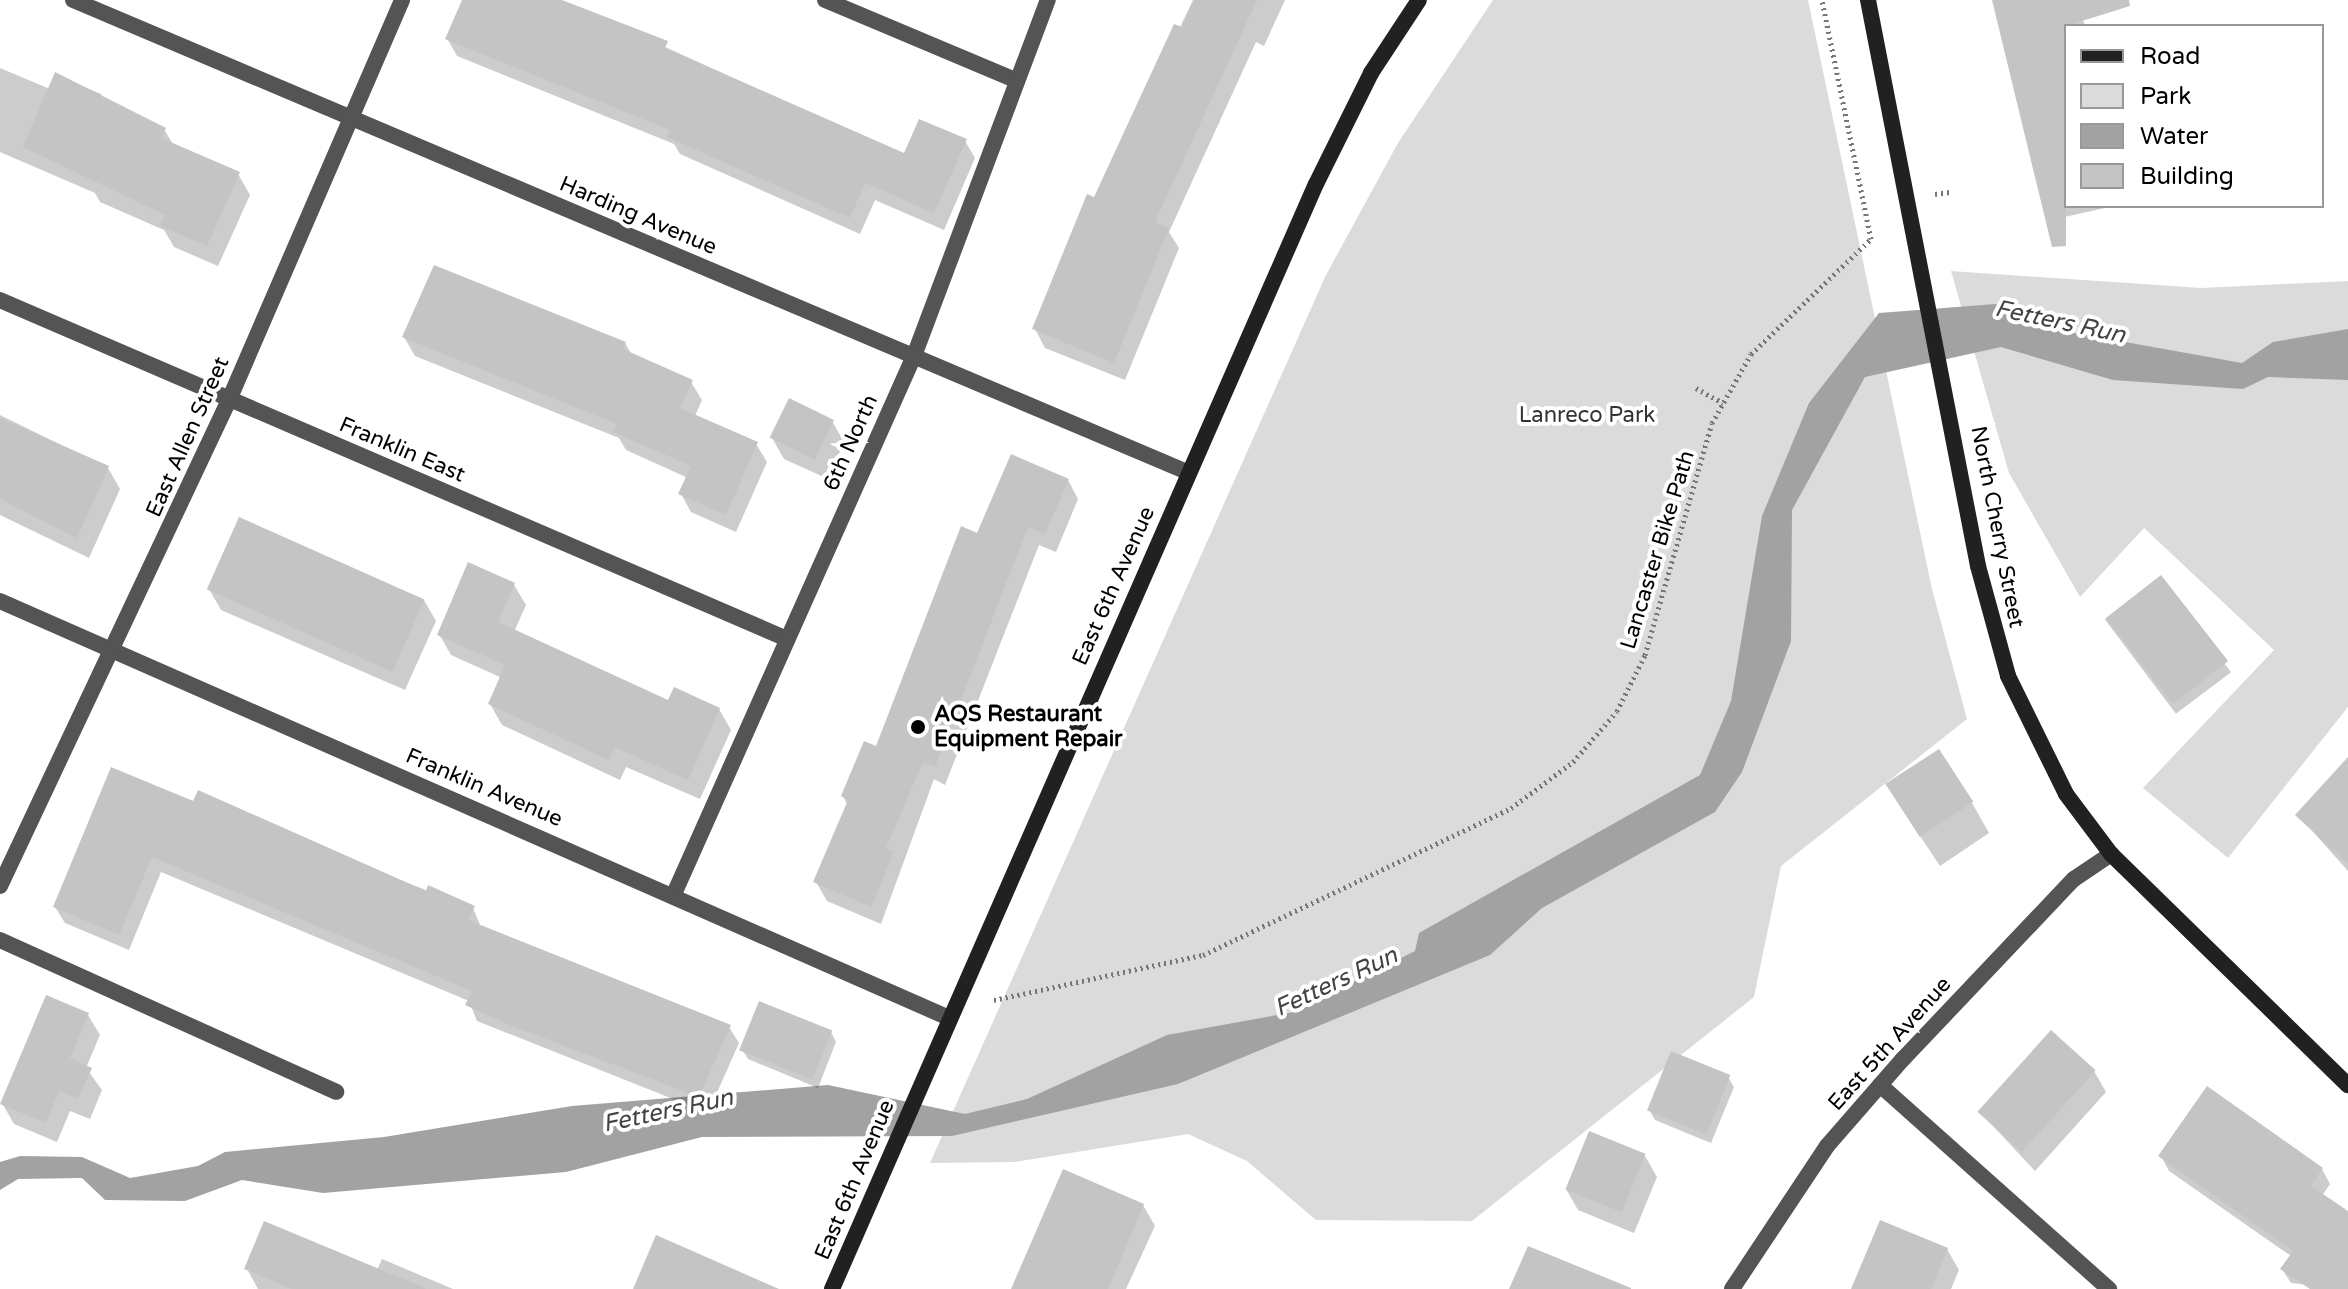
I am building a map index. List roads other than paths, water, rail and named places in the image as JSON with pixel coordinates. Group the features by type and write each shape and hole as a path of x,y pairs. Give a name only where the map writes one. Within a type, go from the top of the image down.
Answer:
{"street":[{"name":"Harding Avenue","path":"73,0 1187,472"},
{"name":"East Allen Street","path":"0,886 115,652 229,400 402,0"},
{"path":"825,0 1015,80"},
{"name":"6th North","path":"674,894 914,356 1015,80 1048,0"},
{"name":"East 6th Avenue","path":"832,1289 1187,472 1316,184 1371,73 1419,0"},
{"name":"North Cherry Street","path":"1868,0 1927,275 1978,566 2008,676 2066,794 2111,854 2348,1085"},
{"name":"Franklin East","path":"0,300 787,639"},
{"name":"Franklin Avenue","path":"0,601 674,894 949,1018"},
{"name":"East 5th Avenue","path":"1732,1289 1768,1228 1880,1085 2074,879 2111,854"},
{"path":"0,940 336,1092"},
{"path":"1880,1085 2109,1289"}],"water":[{"name":"Fetters Run","path":"1996,304 2047,328 2242,363 2273,342 2348,329 2348,380 2268,377 2243,389 2113,380 2001,347 1865,377 1792,510 1791,641 1742,772 1715,812 1542,908 1490,955 1178,1084 952,1136 702,1137 566,1172 323,1193 242,1180 185,1201 105,1200 82,1178 18,1179 0,1190 0,1162 20,1156 82,1157 130,1178 198,1166 225,1152 384,1137 572,1106 828,1085 965,1114 1027,1099 1167,1035 1294,1012 1415,951 1419,933 1700,775 1731,701 1762,516 1809,403 1879,313"}],"place":[{"name":"AQS Restaurant Equipment Repair","path":"918,727"}],"park label":[{"name":"Lanreco Park","path":"1587,416"}]}
